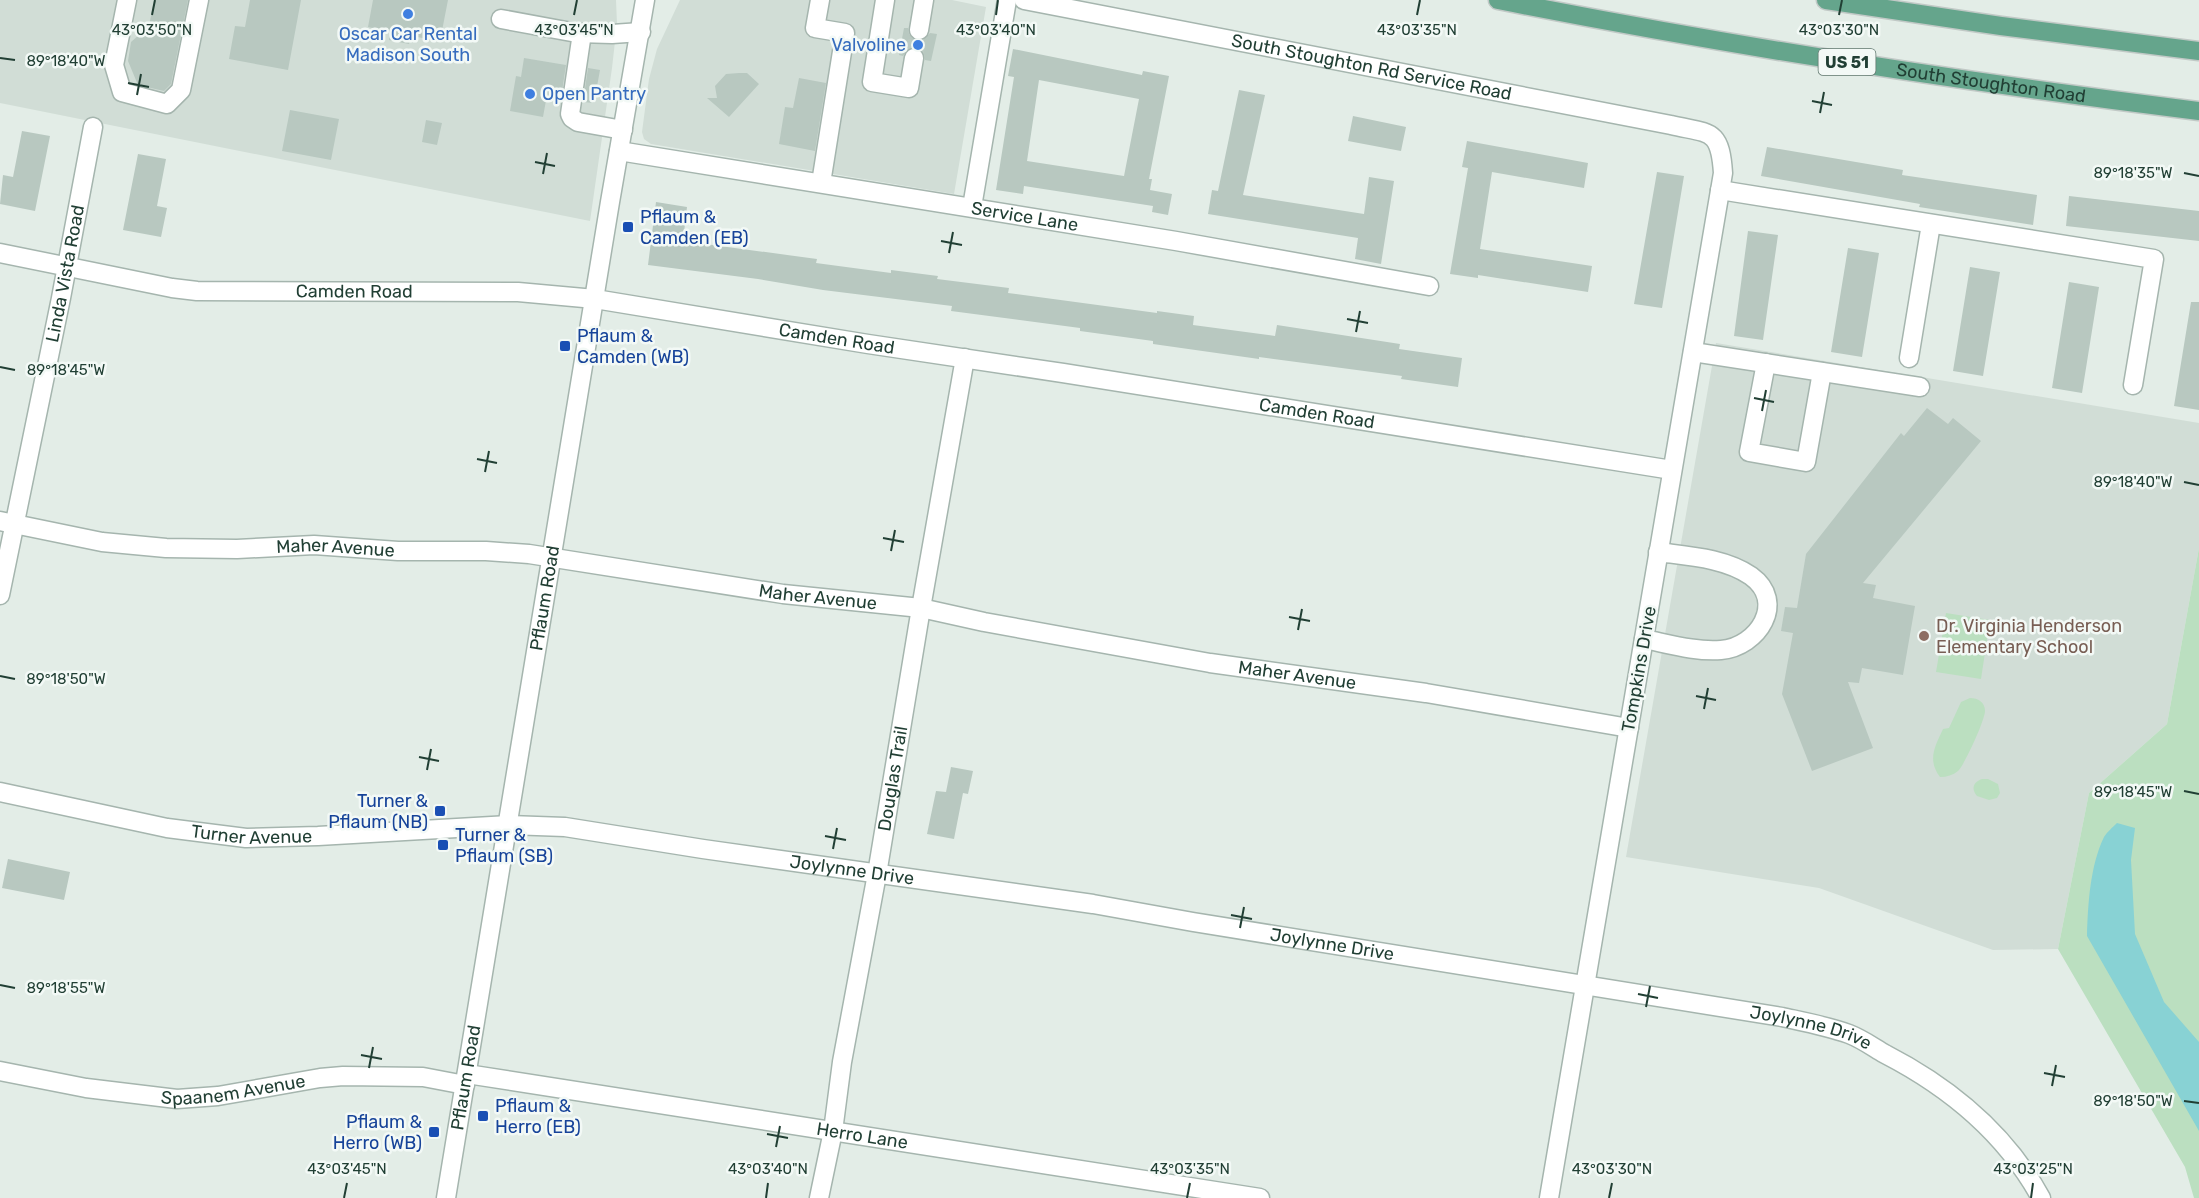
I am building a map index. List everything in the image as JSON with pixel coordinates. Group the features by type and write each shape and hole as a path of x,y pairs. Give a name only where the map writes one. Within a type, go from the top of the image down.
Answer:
{"main road":[{"name":"South Stoughton Road","path":"1498,0 1782,52 2043,92 2199,111"},
{"path":"1826,0 2001,26 2199,51"}],"street":[{"path":"127,0 114,64 122,92 167,104 181,90 199,0"},
{"name":"Pflaum Road","path":"446,1198 645,0"},
{"path":"820,0 816,27 845,33 821,183"},
{"path":"885,0 872,82 909,88 914,58"},
{"path":"919,30 924,0"},
{"path":"972,207 1007,0"},
{"name":"South Stoughton Rd Service Road","path":"1024,0 1671,125 1707,134 1716,141"},
{"path":"501,19 582,33 640,33"},
{"path":"582,33 570,114 578,122 623,129"},
{"name":"Linda Vista Road","path":"0,595 7,523 66,267 93,127"},
{"name":"Tompkins Drive","path":"1549,1198 1723,173 1722,151 1716,141"},
{"name":"Service Lane","path":"619,151 1165,239 1429,286"},
{"path":"1720,190 2154,259 2133,386"},
{"path":"1910,358 1931,224"},
{"name":"Camden Road","path":"0,253 197,291 519,292 595,299 856,343 1441,432 1672,470"},
{"path":"1693,352 1920,387"},
{"name":"Douglas Trail","path":"819,1198 833,1131 842,1062 877,874 965,358"},
{"path":"1766,363 1749,452 1806,462 1822,372"},
{"name":"Maher Avenue","path":"7,523 102,542 166,548 237,549 314,545 398,551 486,550 551,558 783,594 921,608 984,622 1210,663 1426,693 1629,728"},
{"path":"1644,639 1701,649 1722,650 1739,646 1753,637 1764,624 1768,608 1764,591 1754,578 1740,569 1717,562 1658,552"},
{"name":"Turner Avenue","path":"0,792 167,828 246,838 509,825"},
{"name":"Joylynne Drive","path":"509,825 565,827 703,849 1093,904 1587,984 1782,1017 1834,1029 1864,1041 1914,1069 1960,1101 2005,1145 2041,1198"},
{"name":"Spaanem Avenue","path":"0,1071 86,1088 177,1099 218,1096 343,1076 466,1080"},
{"name":"Herro Lane","path":"466,1080 833,1131 1260,1198"}],"shaded area":[{"path":"0,0 616,0 617,24 612,68 590,221 0,103"},
{"path":"680,0 952,0 986,7 954,194 651,144 644,139 642,132 649,79 657,49"},
{"name":"Dr. Virginia Henderson Elementary School","path":"1716,343 2199,423 2199,548 2167,724 2089,793 2058,949 1993,950 1819,888 1626,857"}],"green space":[{"path":"2199,548 2199,1198 2194,1198 2185,1167 2058,949 2089,793 2167,724"},
{"path":"1946,613 1990,620 1981,679 1936,672"},
{"path":"1970,698 1984,705 1982,723 1958,771 1952,775 1940,777 1933,759 1937,741 1943,729 1949,728 1961,702"},
{"path":"1982,779 1998,784 2000,793 1997,798 1989,800 1977,796 1974,786"}],"water":[{"path":"2117,823 2135,828 2131,860 2135,934 2164,1002 2199,1042 2199,1131 2087,936 2089,898 2099,848 2108,831"}],"building":[{"path":"154,0 188,0 171,84 164,91 138,85 128,61 131,42 149,26"},
{"path":"250,0 301,0 288,70 229,59 235,26 245,27"},
{"name":"Oscar Car Rental Madison South","path":"373,0 448,0 440,41 411,36 409,44 389,40 391,32 368,27"},
{"path":"904,28 908,28 909,34 917,41 923,40 930,33 937,34 931,61 925,60 924,54 916,47 910,48 903,56 899,55"},
{"path":"1013,49 1142,75 1143,71 1169,76 1149,179 1152,179 1150,190 1172,194 1168,215 1152,212 1153,206 1024,186 1023,194 996,190 1014,77 1008,76","holes":["1039,80 1139,99 1124,176 1027,161"]},
{"name":"Open Pantry","path":"524,58 566,65 561,98 547,95 543,117 510,111 516,76 521,77"},
{"path":"588,68 600,70 594,103 583,102"},
{"path":"747,73 759,84 729,117 707,98 717,98 715,86 726,74"},
{"path":"799,78 826,83 815,151 779,144 785,107 793,108"},
{"path":"1239,90 1265,95 1243,195 1364,214 1369,177 1394,181 1381,264 1355,259 1358,238 1208,214 1212,190 1218,191"},
{"path":"290,110 339,119 331,160 282,151"},
{"path":"1353,116 1406,127 1401,151 1348,141"},
{"path":"426,120 442,123 437,145 422,142"},
{"path":"22,131 50,136 35,211 0,204 3,175 13,177"},
{"path":"1467,141 1588,163 1584,188 1492,172 1480,249 1592,266 1588,292 1478,275 1478,278 1450,274 1468,168 1462,167"},
{"path":"1767,147 1903,170 1902,175 2037,195 2033,225 1919,207 1920,204 1761,176"},
{"path":"138,154 166,159 157,206 167,208 161,237 123,230"},
{"path":"1657,172 1684,176 1662,308 1634,304"},
{"path":"2069,196 2199,211 2199,241 2066,226"},
{"path":"656,202 687,207 683,241 817,259 816,263 891,273 891,270 938,276 937,279 1009,288 1008,293 1194,316 1193,325 1275,336 1277,325 1400,344 1399,349 1462,358 1458,387 1401,379 1402,376 1153,344 1153,341 1080,331 1080,328 951,311 952,306 648,265"},
{"path":"1748,231 1778,235 1763,340 1734,336"},
{"path":"1848,248 1879,253 1862,357 1831,352"},
{"path":"1970,267 2000,272 1983,376 1953,371"},
{"path":"2069,282 2099,287 2082,393 2052,388"},
{"path":"2191,302 2199,302 2199,410 2174,406"},
{"name":"Dr. Virginia Henderson Elementary School","path":"1927,408 1948,424 1953,418 1981,441 1863,583 1876,585 1873,598 1915,606 1903,675 1862,668 1859,683 1848,682 1873,748 1812,771 1782,694 1793,633 1781,631 1785,607 1797,608 1806,554 1901,433 1904,436"},
{"path":"951,767 973,771 968,794 963,793 954,839 927,834 936,791 946,792"},
{"path":"8,859 70,872 64,900 2,888"}],"tunnel":[{"path":"914,58 919,30"}],"place":[{"name":"Oscar Car Rental Madison South","path":"408,14"},
{"name":"Valvoline","path":"918,45"},
{"name":"Open Pantry","path":"530,94"},
{"name":"Pflaum & Camden (EB)","path":"628,227"},
{"name":"Pflaum & Camden (WB)","path":"565,346"},
{"name":"Dr. Virginia Henderson Elementary School","path":"1924,636"},
{"name":"Turner & Pflaum (NB)","path":"440,811"},
{"name":"Turner & Pflaum (SB)","path":"443,845"},
{"name":"Pflaum & Herro (EB)","path":"483,1116"},
{"name":"Pflaum & Herro (WB)","path":"434,1132"}]}
